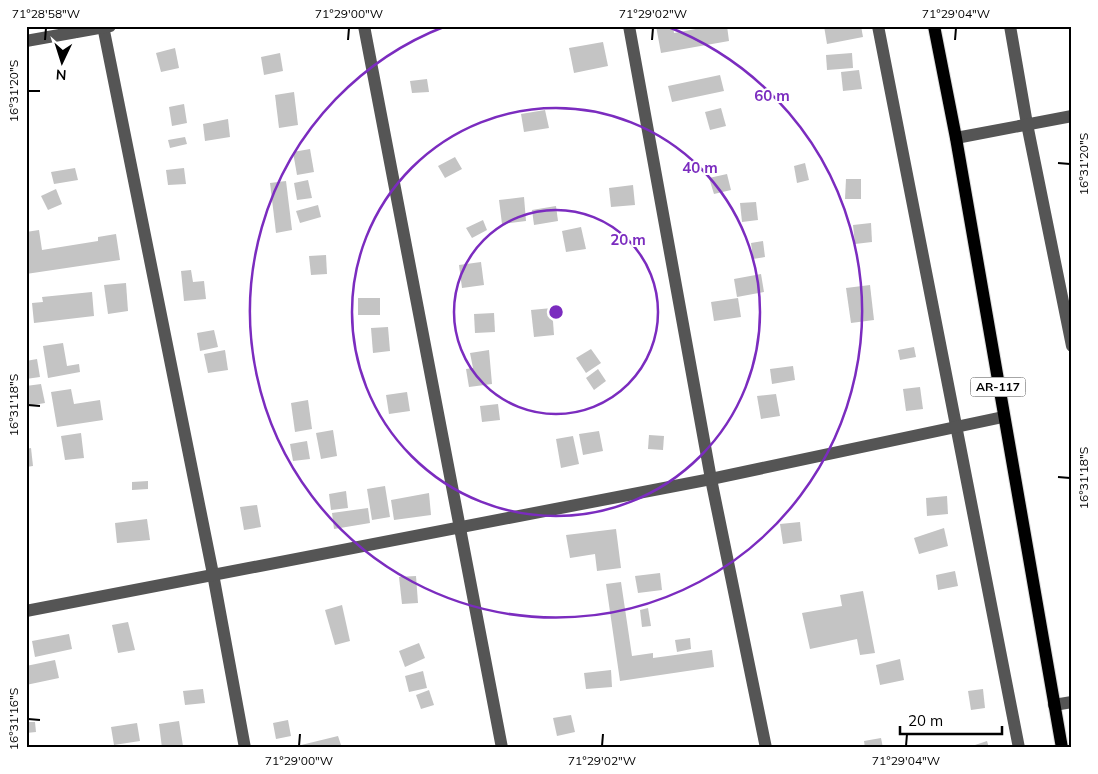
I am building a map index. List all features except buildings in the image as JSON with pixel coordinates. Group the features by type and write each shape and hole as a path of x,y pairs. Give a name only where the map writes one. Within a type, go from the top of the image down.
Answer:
{"main road":[{"name":"AR-117","path":"934,26 956,138 1062,748"}],"street":[{"path":"364,26 502,748"},
{"path":"629,26 711,479 766,748"},
{"path":"878,26 1020,748"},
{"path":"1010,26 1027,124 1072,346"},
{"path":"26,41 106,27 213,574 245,748"},
{"path":"956,138 1072,116"},
{"path":"26,611 711,479 1003,417"},
{"path":"1054,705 1072,702"}]}
